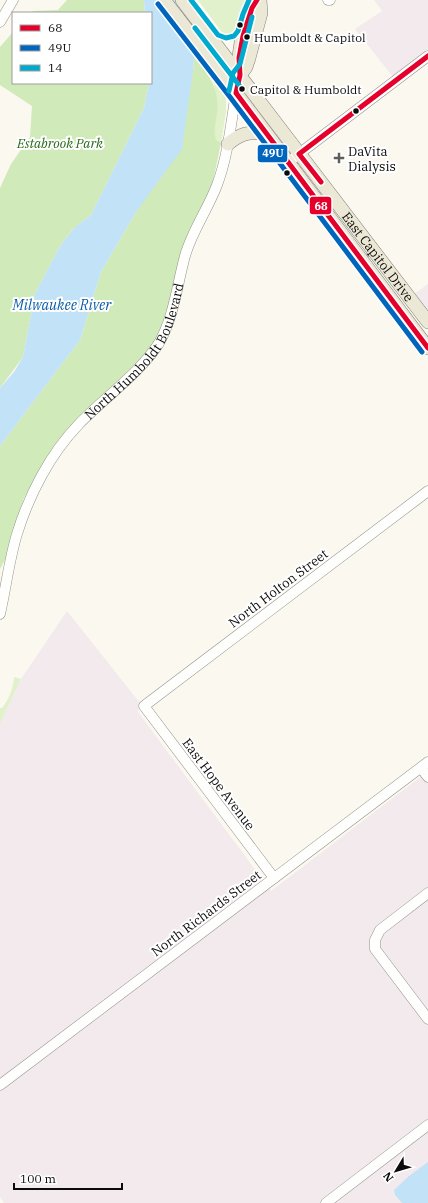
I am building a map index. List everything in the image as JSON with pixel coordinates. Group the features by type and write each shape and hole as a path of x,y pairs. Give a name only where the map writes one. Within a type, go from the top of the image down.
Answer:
{"main road":[{"name":"East Capitol Drive","path":"164,0 428,348"},
{"name":"East Capitol Drive","path":"182,0 428,322"},
{"name":"North Humboldt Boulevard","path":"236,93 240,75 239,58 243,36 252,8 259,0"},
{"name":"North Humboldt Boulevard","path":"240,75 246,67 261,13 259,0"},
{"path":"214,41 227,45 239,41 243,36"},
{"path":"228,144 242,134 252,132 265,133"}],"street":[{"path":"0,22 13,0"},
{"path":"287,163 428,56"},
{"name":"North Humboldt Boulevard","path":"0,614 17,535 31,496 56,453 78,425 152,353 163,335 171,312 185,255 218,183 228,144 236,93"},
{"name":"North Holton Street","path":"144,706 428,491"},
{"name":"East Hope Avenue","path":"144,706 274,878"},
{"path":"424,765 428,777"},
{"name":"North Richards Street","path":"0,1085 424,765"},
{"path":"428,893 380,930 375,940 375,949 428,1019"},
{"path":"326,1203 428,1125"}],"shaded area":[{"path":"374,0 428,0 428,49 393,77 355,29 382,11"},
{"path":"428,284 428,312 414,294"},
{"path":"67,611 140,703 138,712 271,891 428,771 428,1203 4,1203 0,1197 0,724 21,679"}],"green space":[{"path":"67,0 144,0 145,12 32,12 58,10"},
{"path":"198,0 248,0 244,18 239,29 230,35 224,35"},
{"name":"Estabrook Park","path":"12,33 12,84 149,84 144,108 91,215 73,229 60,246 35,294 23,357 0,388 0,188 11,164 30,137 32,106 0,85 0,47"},
{"path":"194,56 212,82 215,89 217,96 217,113 215,136 216,140 221,143 212,186 170,301 163,326 157,339 146,354 70,427 47,457 24,498 6,558 0,569 0,446 80,340 101,272 136,212 193,71"},
{"path":"211,78 226,97 226,112 221,143 216,141 213,131 217,113 214,85"},
{"path":"14,677 21,679 0,724 0,708 2,708 9,697 13,686"}],"water":[{"name":"Milwaukee River","path":"144,0 196,0 196,30 193,71 182,149 136,212 101,272 80,340 0,446 0,388 14,372 23,357 35,294 60,246 74,228 91,215 144,108 149,84 152,84 152,12 145,12"},
{"path":"428,1162 428,1203 402,1203 395,1195 394,1190 409,1176"}],"transit line":[{"name":"14","path":"191,0 218,35 226,38 234,36 238,31 249,0"},
{"name":"68","path":"257,0 252,8 243,36 239,58 240,75 236,93 428,348"},
{"name":"49U","path":"158,4 422,352"},
{"name":"14","path":"229,91 233,73 240,64 252,17"},
{"name":"14","path":"195,28 242,89"},
{"name":"68","path":"321,182 299,154 428,56"}],"place":[{"name":"Humboldt & Capitol","path":"247,37"},
{"name":"Capitol & Humboldt","path":"242,89"},
{"name":"DaVita Dialysis","path":"339,158"}]}
